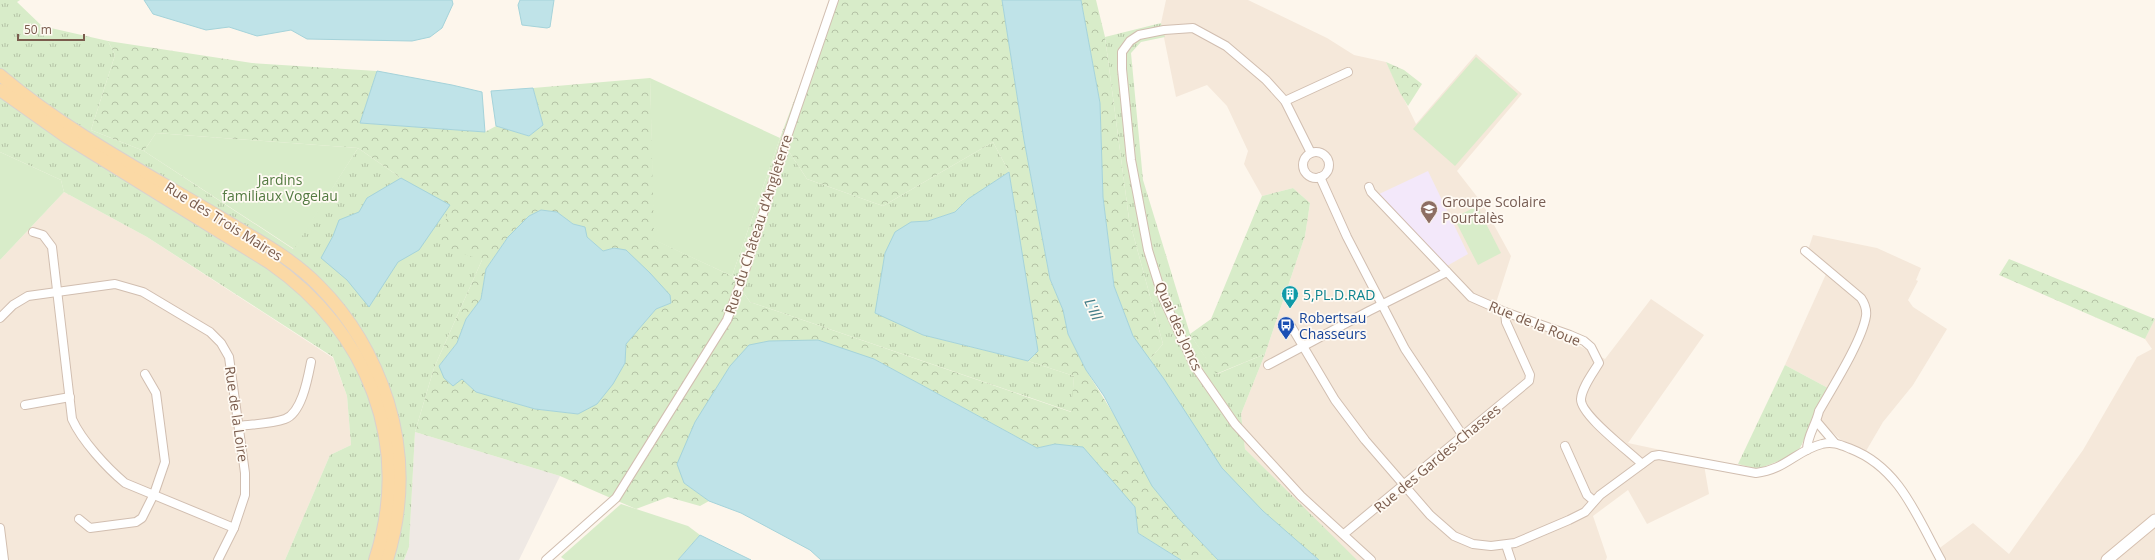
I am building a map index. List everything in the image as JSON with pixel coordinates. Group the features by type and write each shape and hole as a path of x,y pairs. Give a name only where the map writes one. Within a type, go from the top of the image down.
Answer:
{"main road":[{"name":"Rue des Trois Maires","path":"0,75 30,101 77,131 267,244 318,285 347,318 368,352 382,383 394,427 399,456 400,490 398,513 387,560"},
{"name":"Rue des Trois Maires","path":"0,90 68,138 292,278 332,318 343,333 369,380 385,433 388,463 388,496 376,560"},
{"path":"2107,560 2155,520"}],"street":[{"name":"Rue du Château d'Angleterre","path":"546,560 616,498 727,320 744,274 787,137 834,0"},
{"name":"Quai des Joncs","path":"1285,101 1252,66 1226,46 1193,28 1164,30 1138,35 1130,40 1122,52 1131,160 1148,250 1163,298 1194,365 1235,424 1300,496 1344,534 1371,560"},
{"path":"1311,153 1285,101 1348,72"},
{"path":"1311,153 1319,153 1328,160 1328,168 1320,177 1313,177 1304,170 1303,162 1311,153"},
{"path":"1320,177 1347,237 1405,349 1463,436"},
{"name":"Rue de la Roue","path":"1369,187 1371,192 1471,297 1505,312 1570,334 1584,341 1591,347 1599,363 1583,392 1581,398 1582,406 1600,427 1642,464"},
{"path":"33,232 43,235 52,247 72,419 77,430 116,475 125,483 234,528"},
{"path":"1805,251 1861,298 1866,306 1863,327 1819,412 1807,441 1807,450"},
{"path":"1268,365 1382,304 1447,272"},
{"name":"Rue de la Loire","path":"0,318 13,305 28,296 115,284 143,292 210,332 221,344 229,357 245,474 245,495 234,528 218,560"},
{"name":"Rue des Gardes-Chasses","path":"1344,534 1529,381 1530,375 1506,322 1505,312"},
{"path":"1291,326 1335,400 1365,440 1430,515 1454,536 1473,544 1491,546 1506,545 1569,520 1585,512 1594,501 1653,456 1659,455 1756,472 1766,472 1784,466 1807,450 1822,444 1834,442"},
{"path":"239,426 286,419 294,412 306,388 311,362"},
{"path":"79,519 90,528 136,522 142,518 154,494 165,462 156,393 145,374"},
{"path":"25,405 70,397"},
{"path":"1816,422 1834,442 1866,454 1887,470 1900,486 1941,560"},
{"path":"1566,446 1587,495 1594,501"},
{"path":"0,528 4,560"},
{"path":"1506,545 1511,560"}],"shaded area":[{"path":"1166,0 1248,0 1327,38 1354,55 1386,62 1416,124 1476,54 1522,94 1457,171 1482,203 1511,256 1496,303 1605,359 1651,299 1704,335 1628,443 1703,459 1709,494 1647,524 1628,490 1593,516 1607,557 1606,560 1356,560 1245,449 1241,414 1265,354 1305,236 1310,203 1293,188 1262,196 1244,164 1248,151 1227,106 1207,85 1176,97 1161,23"},
{"name":"Groupe Scolaire Pourtalès","path":"1428,171 1468,254 1445,267 1377,195"},
{"path":"64,192 147,237 333,358 347,396 351,445 330,455 285,560 0,560 0,260"},
{"path":"1813,235 1877,248 1921,268 1916,280 1918,281 1908,300 1913,307 1947,329 1913,385 1883,422 1866,451 1841,440 1825,426 1814,422 1828,388 1785,365 1827,272 1806,256"},
{"path":"2155,319 2155,560 1944,560 1937,550 1973,523 2009,554 2083,450 2137,357 2152,349 2145,339"},
{"path":"415,432 560,476 519,560 404,560 409,547"}],"green space":[{"path":"0,0 20,0 17,2 42,26 108,41 115,55 91,130 144,151 293,249 358,148 401,178 450,205 482,260 434,368 415,432 409,547 404,560 285,560 330,455 351,445 347,396 333,357 147,237 64,192 61,180 0,152"},
{"path":"832,0 1002,0 1024,140 1050,279 1063,310 1068,334 1086,370 1179,519 1218,560 1181,560 1138,533 1135,507 1055,444 1037,448 874,359 684,483 709,501 700,506 668,497 636,509 560,476 415,432 434,368 482,260 440,246 449,205 401,178 358,148 156,133 144,151 91,130 115,55 108,41 252,63 377,71 360,123 485,132 496,126 529,136 543,125 533,88 650,78 655,240 732,276 750,302 1071,412 1074,376 1028,361 1037,351 1009,172 993,142 883,206 807,179 780,138","holes":["541,210 557,212 573,224 584,227 587,237 603,251 614,248 671,303 656,309 626,344 626,352 578,414 535,409 476,392 462,379 439,366 457,343 466,319 481,299 486,269 508,237 529,216"]},
{"path":"1081,0 1096,0 1105,37 1129,219 1163,344 1149,360 1133,336 1114,286 1103,197 1100,103"},
{"path":"1161,23 1165,37 1141,42 1131,53 1143,180 1190,334 1217,374 1265,354 1241,414 1245,449 1357,560 1319,560 1256,505 1233,481 1212,455 1168,386 1149,360 1163,344 1129,219 1105,37"},
{"path":"1476,57 1518,94 1455,166 1413,129"},
{"path":"1386,62 1404,70 1422,84 1408,106 1400,93"},
{"path":"650,78 780,138 732,276 654,240"},
{"name":"Jardins familiaux Vogelau","path":"156,133 358,148 294,249 144,151"},
{"path":"780,138 807,179 883,206 993,142 1009,172 968,200 955,212 928,221 911,222 885,253 883,267 923,335 1028,361 1074,376 1072,412 750,302 732,276"},
{"path":"0,152 61,180 64,192 0,260"},
{"path":"1293,188 1310,203 1305,236 1265,354 1216,374 1190,334 1211,319 1262,196"},
{"path":"1477,206 1501,253 1478,265 1454,218"},
{"path":"2009,259 2155,319 2145,339 1999,275"},
{"path":"1785,365 1828,388 1800,448 1789,457 1758,469 1738,464"},
{"path":"621,504 688,526 700,535 678,560 565,560 561,557"}],"water":[{"path":"144,0 452,0 453,4 442,28 430,37 412,41 307,39 291,30 257,36 229,27 206,30 153,14"},
{"path":"520,0 554,0 550,27 547,28 522,25 518,5"},
{"name":"L'Ill","path":"1002,0 1081,0 1100,103 1103,197 1114,286 1133,336 1164,379 1222,468 1263,511 1319,560 1218,560 1179,519 1152,486 1104,396 1086,370 1068,334 1063,310 1050,279 1024,140"},
{"path":"377,71 482,92 485,132 360,123"},
{"path":"533,88 543,125 529,136 496,126 491,91"},
{"path":"1009,172 1038,351 1028,361 923,335 875,313 885,253 895,232 911,222 928,221 955,212 968,199"},
{"path":"401,178 450,205 419,250 398,262 369,307 347,280 321,258 333,236 339,220 359,212 367,198"},
{"path":"541,210 557,212 573,224 585,227 587,237 603,251 614,248 626,250 670,295 671,303 656,309 626,344 625,363 613,384 597,404 578,414 535,409 476,392 462,379 453,386 444,378 439,366 457,343 466,319 481,299 486,269 508,237 529,216"},
{"path":"818,340 874,359 1037,448 1055,444 1083,447 1135,507 1138,533 1181,560 821,560 810,550 741,513 709,501 684,483 677,464 695,422 730,366 749,345 769,341"},
{"path":"700,535 751,560 678,560"}],"place":[{"name":"Groupe Scolaire Pourtalès","path":"1429,224"},
{"name":"5,PL.D.RAD","path":"1290,309"},
{"name":"Robertsau Chasseurs","path":"1286,340"}]}
